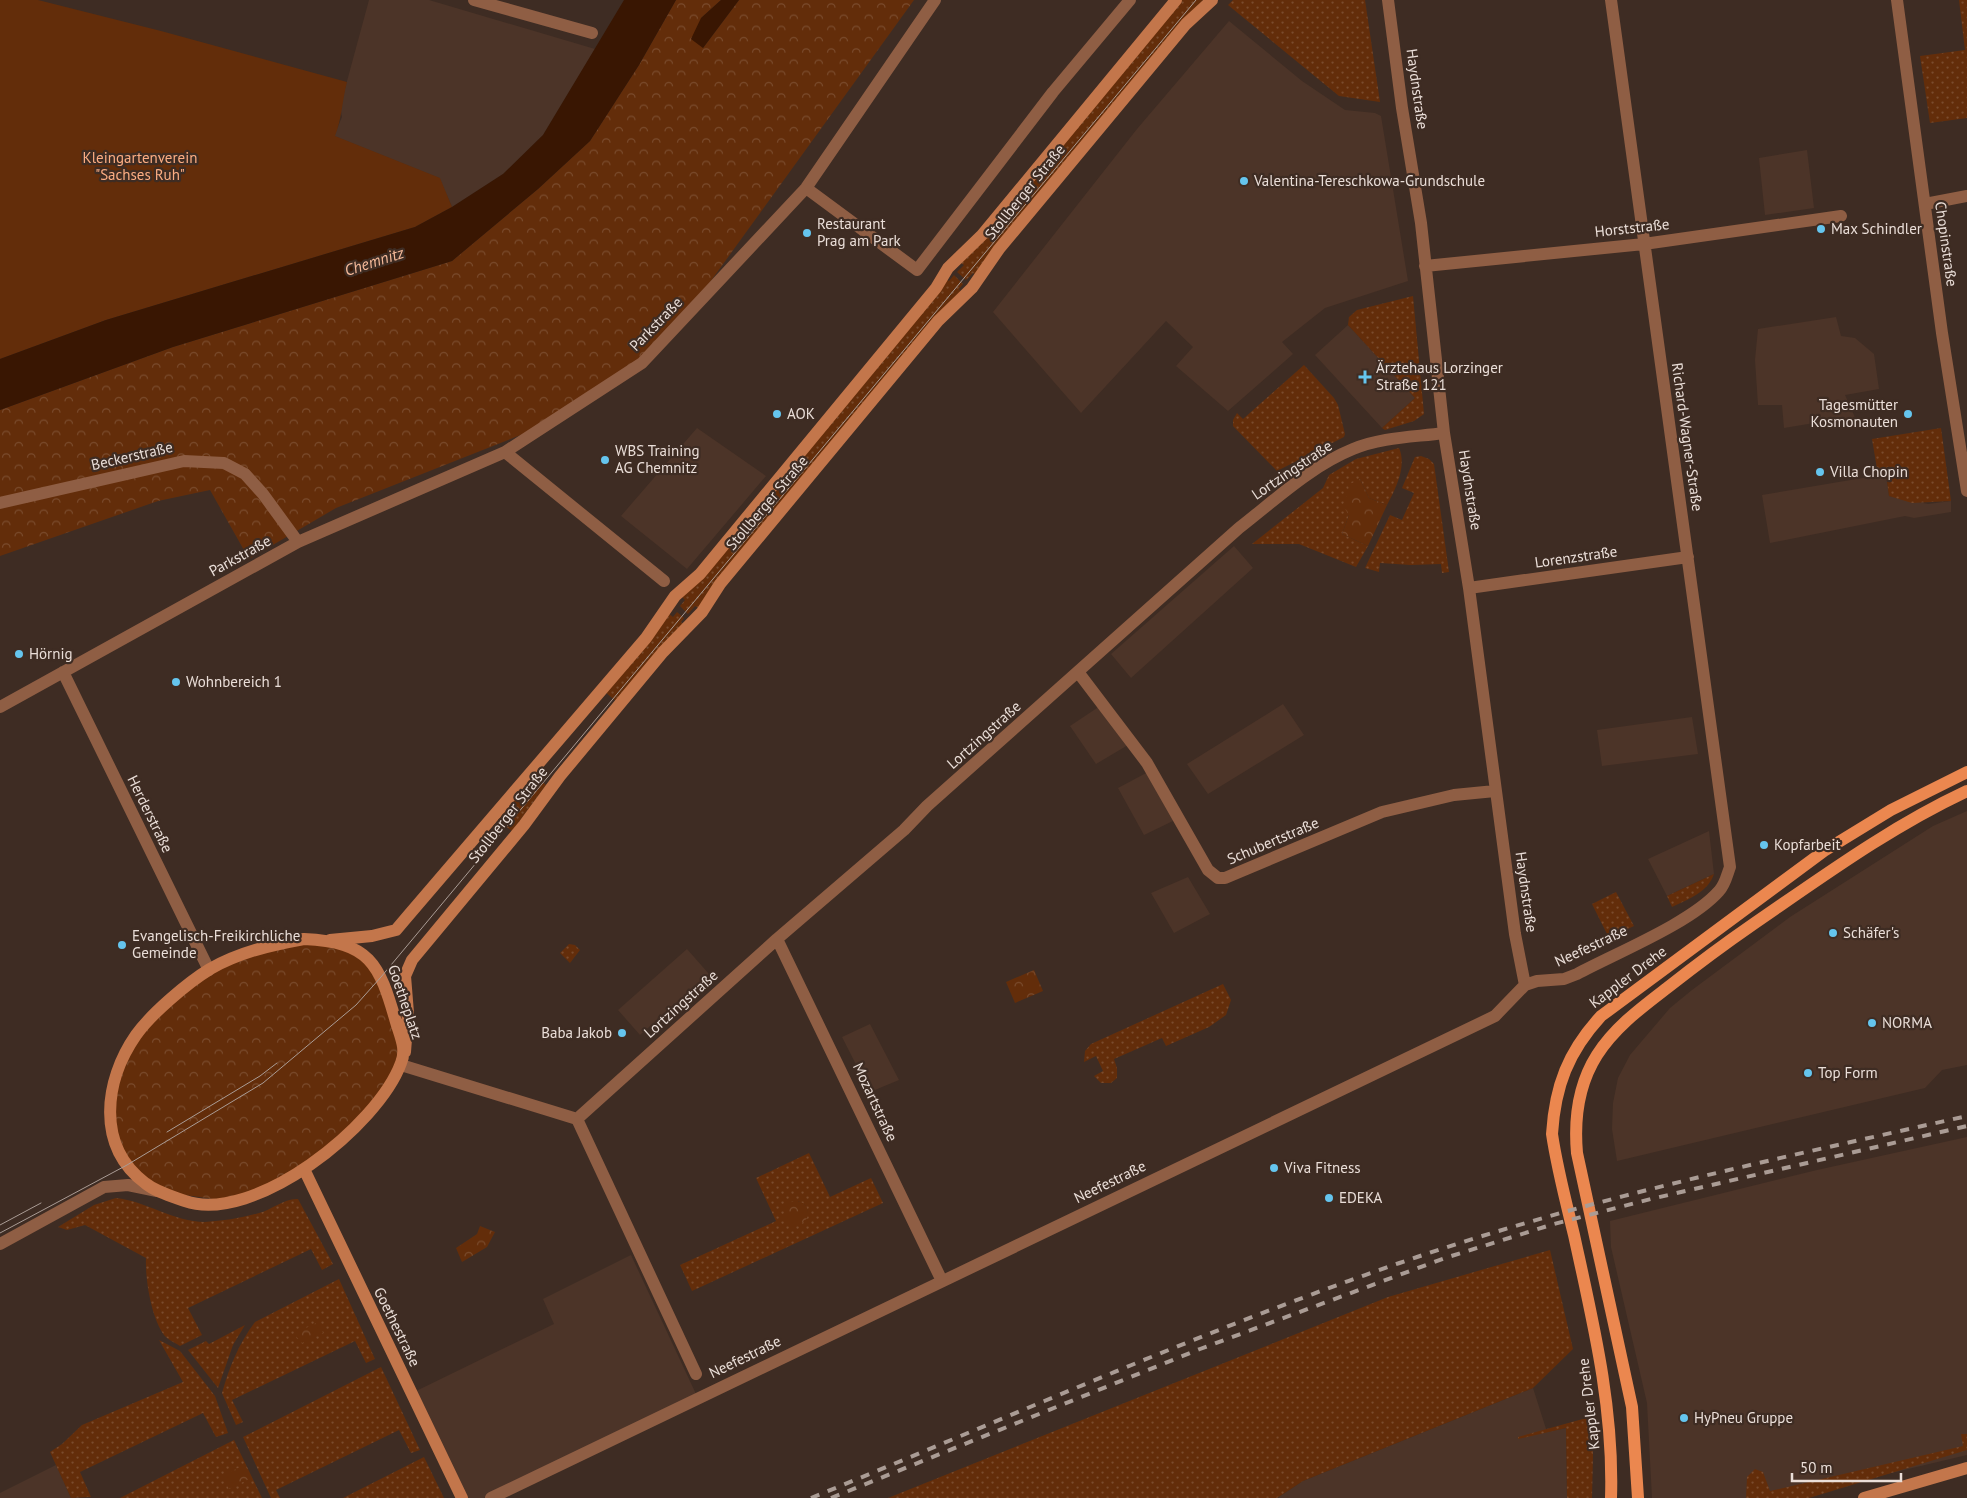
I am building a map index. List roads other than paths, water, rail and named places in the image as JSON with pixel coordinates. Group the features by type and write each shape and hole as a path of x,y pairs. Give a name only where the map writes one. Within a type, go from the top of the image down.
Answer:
{"main road":[{"name":"Stollberger Straße","path":"330,940 372,936 396,930 407,918 646,638 674,596 700,574 936,288 948,268 982,235 1176,0"},
{"name":"Stollberger Straße","path":"405,1052 408,1013 405,976 412,960 524,825 560,776 663,652 702,612 720,584 938,321 972,288 999,249 1120,102 1186,24 1212,0"},
{"name":"Kappler Drehe","path":"1611,1498 1610,1431 1604,1380 1552,1134 1555,1104 1569,1060 1578,1043 1601,1016 1824,851 1891,810 1967,772"},
{"path":"1638,1498 1632,1407 1577,1153 1575,1127 1578,1101 1588,1074 1596,1057 1616,1029 1646,1003 1714,951 1860,850 1918,815 1967,791"},
{"name":"Goetheplatz","path":"304,939 330,940 356,948 369,958 378,970 389,998 405,1052 401,1065 381,1097 358,1126 304,1170 271,1188 234,1202 192,1203 157,1191 137,1176 123,1159 114,1142 109,1113 115,1077 128,1049 142,1028 157,1011 209,970 264,946 304,939"},
{"name":"Goethestraße","path":"304,1170 462,1498"},
{"path":"1864,1498 1967,1468"}],"street":[{"path":"474,0 592,33"},
{"name":"Parkstraße","path":"0,707 298,542 505,452 642,363 806,188 935,0"},
{"path":"806,188 917,270 1053,92 1130,0"},
{"name":"Haydnstraße","path":"1388,0 1425,266 1444,433 1468,588 1515,934 1525,985"},
{"name":"Richard-Wagner-Straße","path":"1611,0 1730,867 1726,879"},
{"name":"Chopinstraße","path":"1897,0 1925,204 1963,451 1967,491"},
{"path":"1925,204 1967,196"},
{"name":"Horststraße","path":"1425,266 1644,244 1841,216"},
{"name":"Lortzingstraße","path":"577,1119 777,939 904,830 927,806 1239,528 1287,490 1330,461 1354,449 1375,442 1444,433"},
{"path":"505,452 664,582"},
{"name":"Beckerstraße","path":"0,503 184,461 224,463 245,474 263,494 298,542"},
{"name":"Lorenzstraße","path":"1468,588 1688,557"},
{"name":"Herderstraße","path":"63,672 209,970"},
{"name":"Schubertstraße","path":"1078,672 1147,763 1208,870 1218,878 1225,878 1382,812 1454,795 1495,791"},
{"name":"Neefestraße","path":"490,1498 1495,1016 1525,985 1537,981 1564,979 1674,924 1706,903 1720,890 1726,879"},
{"name":"Mozartstraße","path":"777,939 942,1281"},
{"path":"401,1065 577,1119 696,1374"},
{"path":"0,1244 104,1187 128,1185 157,1191"}],"water":[{"name":"Chemnitz","path":"624,0 676,0 639,65 590,141 538,189 452,261 173,347 0,410 0,359 106,320 415,227 452,207 503,174 543,135"},
{"path":"721,0 739,0 703,48 691,39 701,18"}],"tram line":[{"path":"0,1233 127,1165 263,1083 356,1005 1196,0"},
{"path":"167,1132 260,1076 277,1063"},
{"path":"0,1225 41,1203"}],"railway":[{"path":"811,1498 1193,1340 1348,1281 1426,1254 1560,1213 1627,1195 1967,1116"},
{"path":"831,1498 1200,1349 1445,1258 1554,1224 1651,1199 1967,1126"}],"place":[{"name":"Valentina-Tereschkowa-Grundschule","path":"1244,181"},
{"name":"Max Schindler","path":"1821,229"},
{"name":"Restaurant Prag am Park","path":"807,233"},
{"name":"Ärztehaus Lorzinger Straße 121","path":"1365,377"},
{"name":"AOK","path":"777,414"},
{"name":"Tagesmütter Kosmonauten","path":"1908,414"},
{"name":"WBS Training AG Chemnitz","path":"605,460"},
{"name":"Villa Chopin","path":"1820,472"},
{"name":"Hörnig","path":"19,654"},
{"name":"Wohnbereich 1","path":"176,682"},
{"name":"Kopfarbeit","path":"1764,845"},
{"name":"Schäfer's","path":"1833,933"},
{"name":"Evangelisch-Freikirchliche Gemeinde","path":"122,945"},
{"name":"NORMA","path":"1872,1023"},
{"name":"Baba Jakob","path":"622,1033"},
{"name":"Top Form","path":"1808,1073"},
{"name":"Viva Fitness","path":"1274,1168"},
{"name":"EDEKA","path":"1329,1198"},
{"name":"HyPneu Gruppe","path":"1684,1418"}],"park label":[{"name":"Kleingartenverein \"Sachses Ruh\"","path":"140,166"}]}
